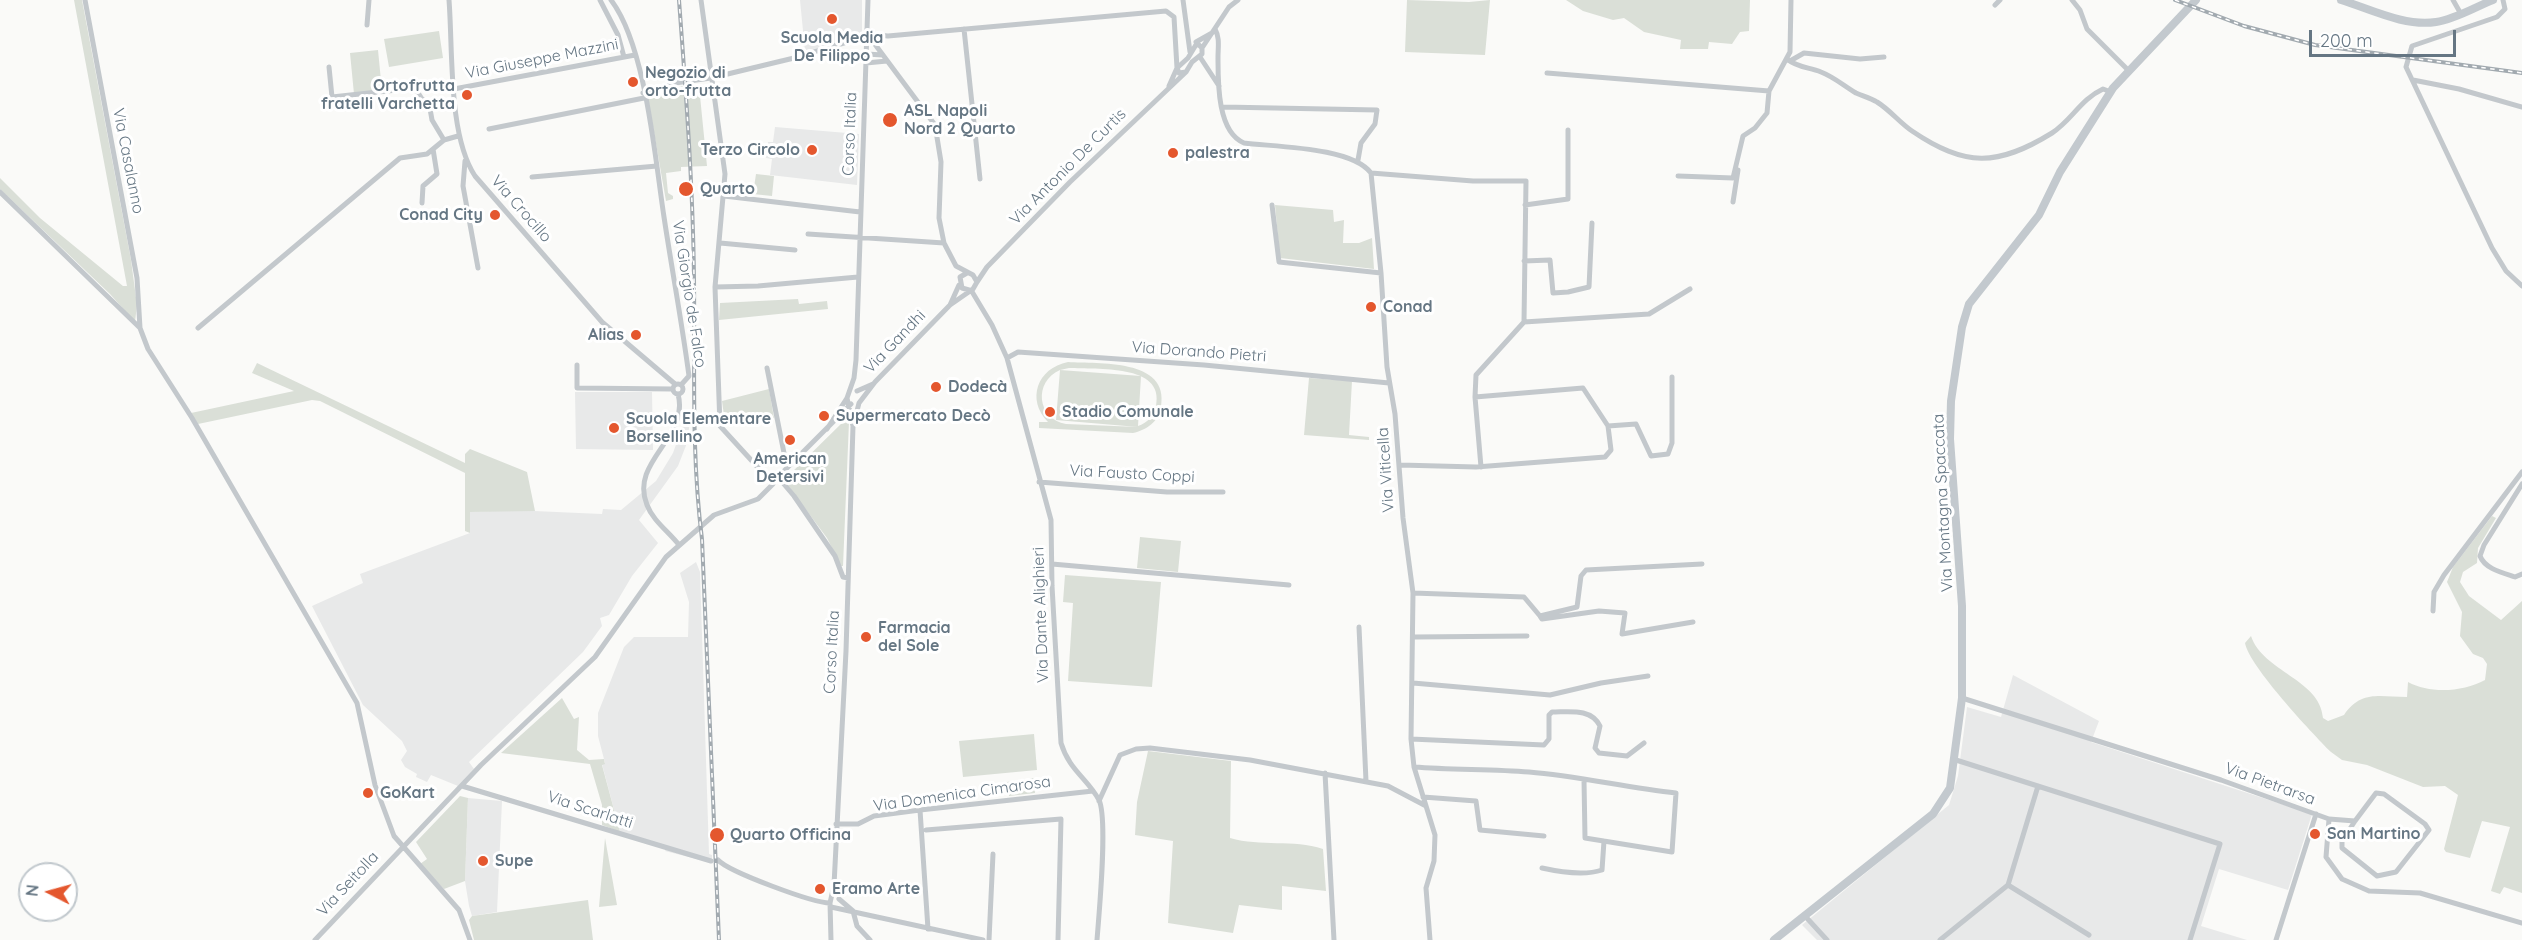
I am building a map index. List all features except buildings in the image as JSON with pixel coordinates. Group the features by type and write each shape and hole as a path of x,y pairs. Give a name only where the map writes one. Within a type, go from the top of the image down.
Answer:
{"main road":[{"name":"Via Montagna Spaccata","path":"1774,940 1933,814 1950,788 1956,760 1962,698 1962,606 1950,439 1951,401 1962,327 1969,304 2039,214 2060,172 2111,92 2128,70 2196,0"},
{"path":"2341,0 2421,22 2439,21 2493,0"}],"street":[{"name":"Via Casalanno","path":"85,0 137,278 140,328"},
{"path":"367,25 369,0"},
{"name":"Via Crocillo","path":"449,0 458,136 465,161 475,176 602,322 676,386 679,419 646,474 645,497 650,511 679,545"},
{"path":"601,0 618,35 624,57"},
{"name":"Via Giorgio de Falco","path":"611,0 621,15 635,55 657,166 689,376 676,386"},
{"path":"701,0 725,174 715,286 720,426 763,473 775,477 807,512 835,556 843,578 848,578"},
{"name":"Corso Italia","path":"848,395 855,378 856,360 866,54 872,37 868,0"},
{"path":"1178,54 1181,59 1189,56 1190,37 1183,0"},
{"path":"1220,87 1200,57 1202,48 1229,3 1238,0"},
{"path":"1678,176 1733,178 1743,135 1767,113 1769,91 1789,60 1791,0"},
{"path":"1995,5 2000,0"},
{"path":"2072,0 2078,6 2087,29 2128,70"},
{"path":"2453,0 2461,14"},
{"path":"2503,0 2505,9 2497,17 2414,44 2408,55 2406,67 2492,248 2506,271 2522,286"},
{"path":"489,129 644,95 675,83 711,78 872,37 1166,11 1174,17 1178,54 1177,68 1179,72 1186,72"},
{"path":"964,29 980,179"},
{"path":"1214,31 1218,38 1218,69 1223,107 1229,130 1240,141 1335,154 1358,160 1371,172 1473,181 1526,181 1524,322 1479,371 1475,397 1481,467"},
{"name":"Via Antonio De Curtis","path":"1169,86 1177,68 1189,56 1197,43 1214,31"},
{"path":"872,37 935,125 940,162 938,208 944,243 956,266 959,282 964,290 970,290 976,282 975,277 956,266"},
{"path":"1190,37 1202,48"},
{"path":"1789,60 1804,53 1860,59 1884,57"},
{"path":"866,54 883,55"},
{"name":"Via Giuseppe Mazzini","path":"454,89 635,55"},
{"name":"Via Antonio De Curtis","path":"976,282 987,267 1070,182 1186,72 1192,62 1200,57"},
{"path":"1789,60 1799,66 1823,72 1857,93 1877,101 1911,131 1936,145 1958,156 1980,160 2000,157 2041,139 2053,132 2093,93 2103,89 2111,92"},
{"path":"866,63 887,61"},
{"path":"329,67 332,97 415,88 422,99 429,103 432,120 444,140"},
{"path":"1210,71 1218,69"},
{"path":"1547,73 1769,91"},
{"path":"2413,80 2459,89 2522,107"},
{"path":"1223,107 1377,110 1375,124 1361,142 1358,160"},
{"path":"1525,206 1568,200 1568,130"},
{"path":"1733,202 1749,131"},
{"path":"198,328 400,158 427,154 444,140 458,136"},
{"path":"422,203 423,186 437,174 433,149"},
{"path":"465,161 464,186 478,268"},
{"path":"532,177 657,166"},
{"name":"Via Viticella","path":"1371,172 1382,273 1389,383 1413,593 1411,739 1414,767 1434,835 1434,861 1426,888 1430,940"},
{"path":"0,192 140,328 148,350 192,418 357,703 375,785 389,825 401,847 459,910 470,940"},
{"path":"724,196 860,212"},
{"path":"1272,205 1279,262 1382,273"},
{"path":"1524,261 1550,260 1553,293 1589,287 1592,223"},
{"path":"808,234 860,240 944,243"},
{"path":"720,243 795,250"},
{"name":"Via Antonio De Curtis","path":"969,273 987,267"},
{"path":"959,282 969,273"},
{"path":"715,286 759,286 858,277"},
{"name":"Via Gandhi","path":"950,305 959,282"},
{"path":"1524,322 1649,314 1690,289"},
{"name":"Via Gandhi","path":"860,401 873,384 950,305 970,290"},
{"name":"Via Dante Alighieri","path":"970,290 992,325 1006,358 1051,520 1060,743 1068,764 1093,791 1102,810 1097,940"},
{"name":"Via Dorando Pietri","path":"1006,358 1018,352 1204,365 1389,383"},
{"path":"577,365 577,388 676,386"},
{"path":"767,368 784,453 790,465"},
{"path":"1608,426 1636,424 1651,456 1668,454 1672,443 1672,377"},
{"path":"827,429 848,395 873,384"},
{"path":"1400,465 1481,467 1605,457 1611,450 1608,426 1580,387 1475,397"},
{"path":"853,423 860,401 857,391"},
{"path":"848,395 853,423"},
{"path":"775,477 851,404 860,401"},
{"path":"838,418 853,423"},
{"name":"Corso Italia","path":"831,940 853,423"},
{"path":"2433,611 2434,592 2444,575 2522,472"},
{"name":"Via Seitolla","path":"315,940 401,847 502,744 573,679 616,629 657,567 707,519 720,512 751,504 773,484 775,477"},
{"name":"Via Fausto Coppi","path":"1039,482 1167,492 1222,492"},
{"path":"2522,484 2484,544 2480,556 2484,564 2494,569 2515,577 2522,574"},
{"path":"1052,564 1289,585"},
{"path":"1540,616 1577,607 1583,571 1702,564"},
{"path":"1413,593 1524,597 1542,619 1599,611 1625,613 1622,634 1693,622"},
{"path":"1359,627 1366,781"},
{"path":"1414,637 1527,636"},
{"path":"1413,682 1550,695 1601,683 1648,676"},
{"name":"Via Pietrarsa","path":"1962,698 2221,780 2329,819 2326,856 2342,879 2368,891 2420,893 2522,923"},
{"path":"1411,739 1544,745 1549,739 1549,715 1552,712 1568,712 1588,713 1595,717 1600,726 1595,748 1599,753 1627,756 1644,743"},
{"path":"1099,801 1120,755 1136,749 1150,748 1228,757 1366,781 1398,789 1426,806"},
{"path":"1956,760 2220,844 2190,940"},
{"path":"1414,767 1529,772 1676,793 1672,852 1585,837 1584,780"},
{"path":"1325,773 1334,940"},
{"name":"Via Scarlatti","path":"462,786 717,862 833,906 983,940"},
{"path":"1940,940 2008,885 2038,786"},
{"name":"Via Domenica Cimarosa","path":"836,824 858,824 874,816 1093,791"},
{"path":"2376,793 2384,794 2430,830 2396,872 2388,876 2377,876 2342,848 2342,841 2355,821 2376,793"},
{"path":"1423,797 1476,801 1480,830 1544,836"},
{"path":"921,810 928,929"},
{"path":"2276,940 2316,814"},
{"path":"926,830 1060,819 1059,940"},
{"path":"2329,819 2355,821"},
{"path":"1542,868 1559,872 1593,873 1602,870 1604,841"},
{"path":"989,940 993,854"},
{"path":"2008,885 2089,935"},
{"name":"Corso Italia","path":"834,886 839,900"},
{"path":"833,906 839,900"},
{"path":"833,906 841,906 839,900"},
{"path":"839,900 853,911 856,926 870,940"},
{"path":"1805,916 1827,940"}],"shaded area":[{"path":"74,0 82,0 131,260 137,305 135,322 110,294 0,189 0,178 40,218 123,286 127,286"},
{"name":"Scuola Media De Filippo","path":"800,0 862,0 862,38 805,51"},
{"path":"1407,0 1469,2 1490,0 1485,55 1405,52"},
{"path":"1566,0 1750,0 1749,31 1740,32 1732,44 1709,42 1708,49 1680,49 1681,40 1644,32 1624,18 1613,20 1583,11"},
{"path":"439,31 443,58 389,67 384,39"},
{"path":"378,50 382,91 354,94 350,53"},
{"path":"683,86 699,86 707,166 681,167 681,171 666,173 668,193 673,196 673,199 666,201 648,98"},
{"name":"Terzo Circolo","path":"775,127 859,134 857,185 770,175 772,159 766,158 768,142 773,142"},
{"path":"756,174 774,176 772,196 753,194"},
{"path":"1275,205 1333,210 1334,222 1344,220 1343,243 1359,243 1372,238 1374,269 1280,258"},
{"path":"798,299 799,304 827,301 828,309 719,320 720,303"},
{"path":"1068,362 1113,364 1143,372 1154,380 1161,391 1161,407 1158,417 1143,430 1133,433 1039,428 1039,422 1048,422 1037,404 1038,386 1042,378 1057,365","holes":["1069,368 1111,370 1140,376 1060,370","1060,370 1056,420 1138,427 1066,424 1056,421 1044,408 1042,391 1045,383","1141,377 1150,382 1156,392 1155,410 1150,419 1138,426"]},
{"path":"257,363 465,463 465,454 470,449 527,472 535,511 470,512 470,533 465,531 465,473 320,401 312,400 198,424 191,413 294,391 252,373"},
{"path":"1309,378 1352,381 1349,435 1369,437 1369,440 1304,435"},
{"path":"769,389 774,418 748,425 746,419 725,423 722,401"},
{"name":"Scuola Elementare Borsellino","path":"575,392 652,392 653,450 576,449"},
{"path":"845,420 849,422 843,566 841,566 827,538 784,480"},
{"path":"690,421 687,443 678,466 639,520 658,543 632,576 609,615 600,618 602,626 583,652 469,762 474,769 458,786 431,775 427,782 416,777 417,774 405,767 401,760 407,751 402,741 363,705 312,606 363,583 360,574 470,533 470,512 511,510 602,514 603,509 621,510 656,481 673,453 684,422"},
{"path":"2492,516 2496,518 2478,548 2477,563 2463,572 2460,582 2469,596 2501,620 2522,601 2522,893 2504,887 2500,894 2491,891 2510,827 2482,821 2470,858 2446,852 2444,849 2458,795 2445,786 2423,787 2367,765 2342,760 2331,752 2282,699 2257,667 2245,643 2251,636 2257,648 2267,659 2312,694 2320,705 2323,718 2328,721 2344,715 2350,707 2364,698 2407,697 2408,682 2426,688 2446,690 2467,687 2485,680 2487,664 2483,658 2473,654 2460,636 2462,612 2447,582 2453,567"},
{"path":"1140,537 1181,541 1178,572 1137,568"},
{"path":"696,562 700,572 709,854 712,855 712,863 665,851 667,848 620,832 602,764 605,763 598,736 598,713 624,647 634,637 688,637 689,602 680,573"},
{"path":"1065,575 1161,582 1152,687 1068,681 1073,603 1063,602"},
{"path":"2013,675 2099,721 2091,742 2312,814 2288,890 2219,869 2201,926 2247,940 1817,940 1802,925 1949,805 1958,776 1967,707 2001,717"},
{"path":"562,698 574,719 579,717 577,750 589,760 604,759 605,764 602,765 620,832 602,825 602,805 590,764 501,753"},
{"path":"1034,734 1037,770 963,777 959,741"},
{"path":"1148,751 1231,761 1230,838 1253,842 1300,844 1323,849 1326,891 1282,886 1282,910 1239,905 1233,933 1168,923 1173,841 1135,835 1137,802"},
{"path":"1034,778 1035,793 1009,796 1007,782"},
{"path":"460,796 468,798 465,881 444,889 420,864 427,859 416,842"},
{"path":"468,798 502,801 497,912 472,916 465,881"},
{"path":"605,838 617,905 599,907"},
{"path":"588,900 593,940 474,940 469,920 472,916"}],"railway":[{"path":"679,0 692,209 696,474 702,539 719,940"},
{"path":"2175,0 2244,26 2315,45 2522,73"}],"place":[{"name":"Scuola Media De Filippo","path":"832,19"},
{"name":"Negozio di orto-frutta","path":"633,82"},
{"name":"Ortofrutta fratelli Varchetta","path":"467,95"},
{"name":"ASL Napoli Nord 2 Quarto","path":"890,120"},
{"name":"Terzo Circolo","path":"812,150"},
{"name":"palestra","path":"1173,153"},
{"name":"Quarto","path":"686,189"},
{"name":"Conad City","path":"495,215"},
{"name":"Conad","path":"1371,307"},
{"name":"Alias","path":"636,335"},
{"name":"Dodecà","path":"936,387"},
{"name":"Stadio Comunale","path":"1050,412"},
{"name":"Supermercato Decò","path":"824,416"},
{"name":"Scuola Elementare Borsellino","path":"614,428"},
{"name":"American Detersivi","path":"790,440"},
{"name":"Farmacia del Sole","path":"866,637"},
{"name":"GoKart","path":"368,793"},
{"name":"San Martino","path":"2315,834"},
{"name":"Quarto Officina","path":"717,835"},
{"name":"Supe","path":"483,861"},
{"name":"Eramo Arte","path":"820,889"}]}
